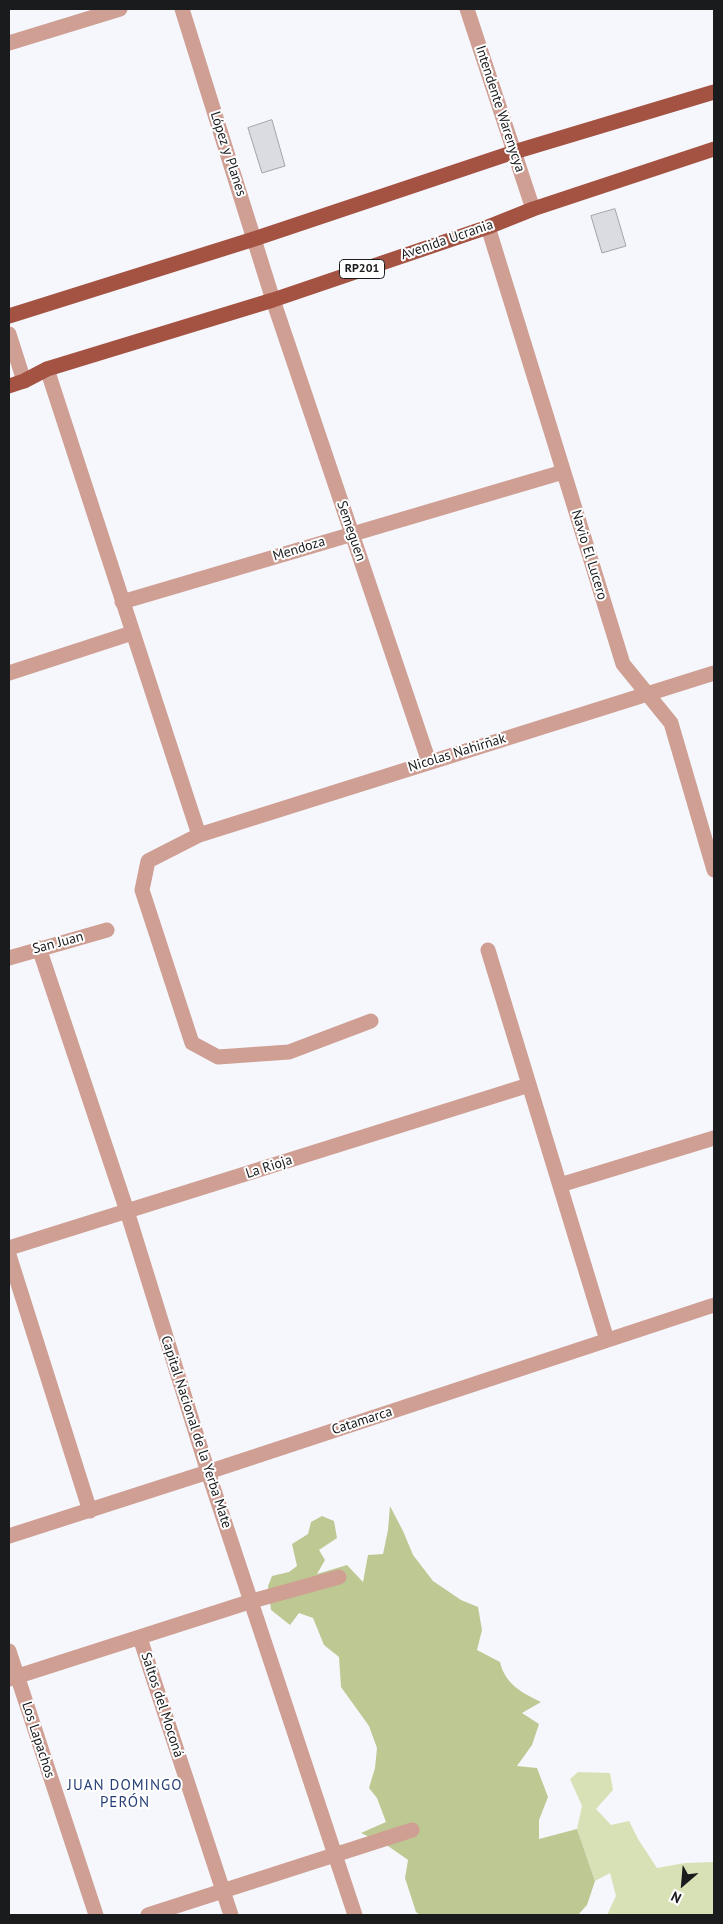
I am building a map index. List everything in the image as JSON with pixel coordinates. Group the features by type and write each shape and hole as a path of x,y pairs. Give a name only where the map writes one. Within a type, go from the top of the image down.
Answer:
{"main road":[{"path":"9,316 254,239 514,152 714,92"},
{"name":"Avenida Ucrania","path":"9,386 46,370 273,300 488,227 533,209 714,149"}],"street":[{"path":"9,43 120,9"},
{"name":"López y Planes","path":"182,9 273,300"},
{"name":"Intendente Warenycya","path":"467,9 533,209"},
{"name":"Navio El Lucero","path":"488,227 562,472 623,664 671,723 714,870"},
{"name":"Semeguen","path":"273,300 429,762"},
{"path":"9,334 24,381"},
{"path":"46,370 199,835"},
{"name":"Mendoza","path":"122,602 352,532 562,472"},
{"path":"9,672 132,633"},
{"name":"Nicolas Nahirñak","path":"371,1021 289,1052 218,1056 192,1043 142,890 148,861 199,835 714,673"},
{"name":"San Juan","path":"9,958 107,930"},
{"name":"Capital Nacional de la Yerba Mate","path":"40,948 126,1211 208,1472 355,1915"},
{"path":"488,950 607,1340"},
{"name":"La Rioja","path":"9,1248 529,1085"},
{"path":"560,1185 714,1138"},
{"path":"9,1255 90,1511"},
{"name":"Catamarca","path":"9,1536 714,1305"},
{"path":"13,1677 252,1601 339,1577"},
{"name":"Saltos del Moconá","path":"140,1638 231,1915"},
{"name":"Los Lapachos","path":"9,1651 13,1677 96,1915"},
{"path":"148,1915 412,1830"}],"green space":[{"path":"390,1506 413,1555 433,1581 461,1600 478,1607 482,1630 477,1650 500,1662 502,1670 515,1687 541,1702 522,1713 539,1724 532,1745 517,1766 537,1768 548,1797 539,1820 539,1839 577,1829 595,1881 587,1905 578,1915 420,1915 416,1912 405,1878 408,1860 388,1846 361,1833 386,1822 377,1798 369,1788 375,1768 377,1748 369,1726 341,1687 339,1657 324,1645 313,1618 299,1613 290,1625 271,1610 268,1586 272,1576 289,1572 297,1566 292,1544 308,1534 311,1522 322,1516 334,1521 337,1538 319,1550 325,1560 317,1574 347,1565 363,1582 368,1555 383,1554"},
{"path":"578,1772 610,1773 613,1790 596,1809 611,1825 629,1821 657,1868 685,1863 714,1862 714,1915 607,1915 616,1896 610,1873 595,1881 577,1829 582,1806 570,1779"}],"building":[{"path":"272,120 285,166 262,173 248,128"},
{"path":"615,209 626,246 602,253 591,216"}],"district":[{"name":"JUAN DOMINGO PERÓN","path":"125,1794"}]}
